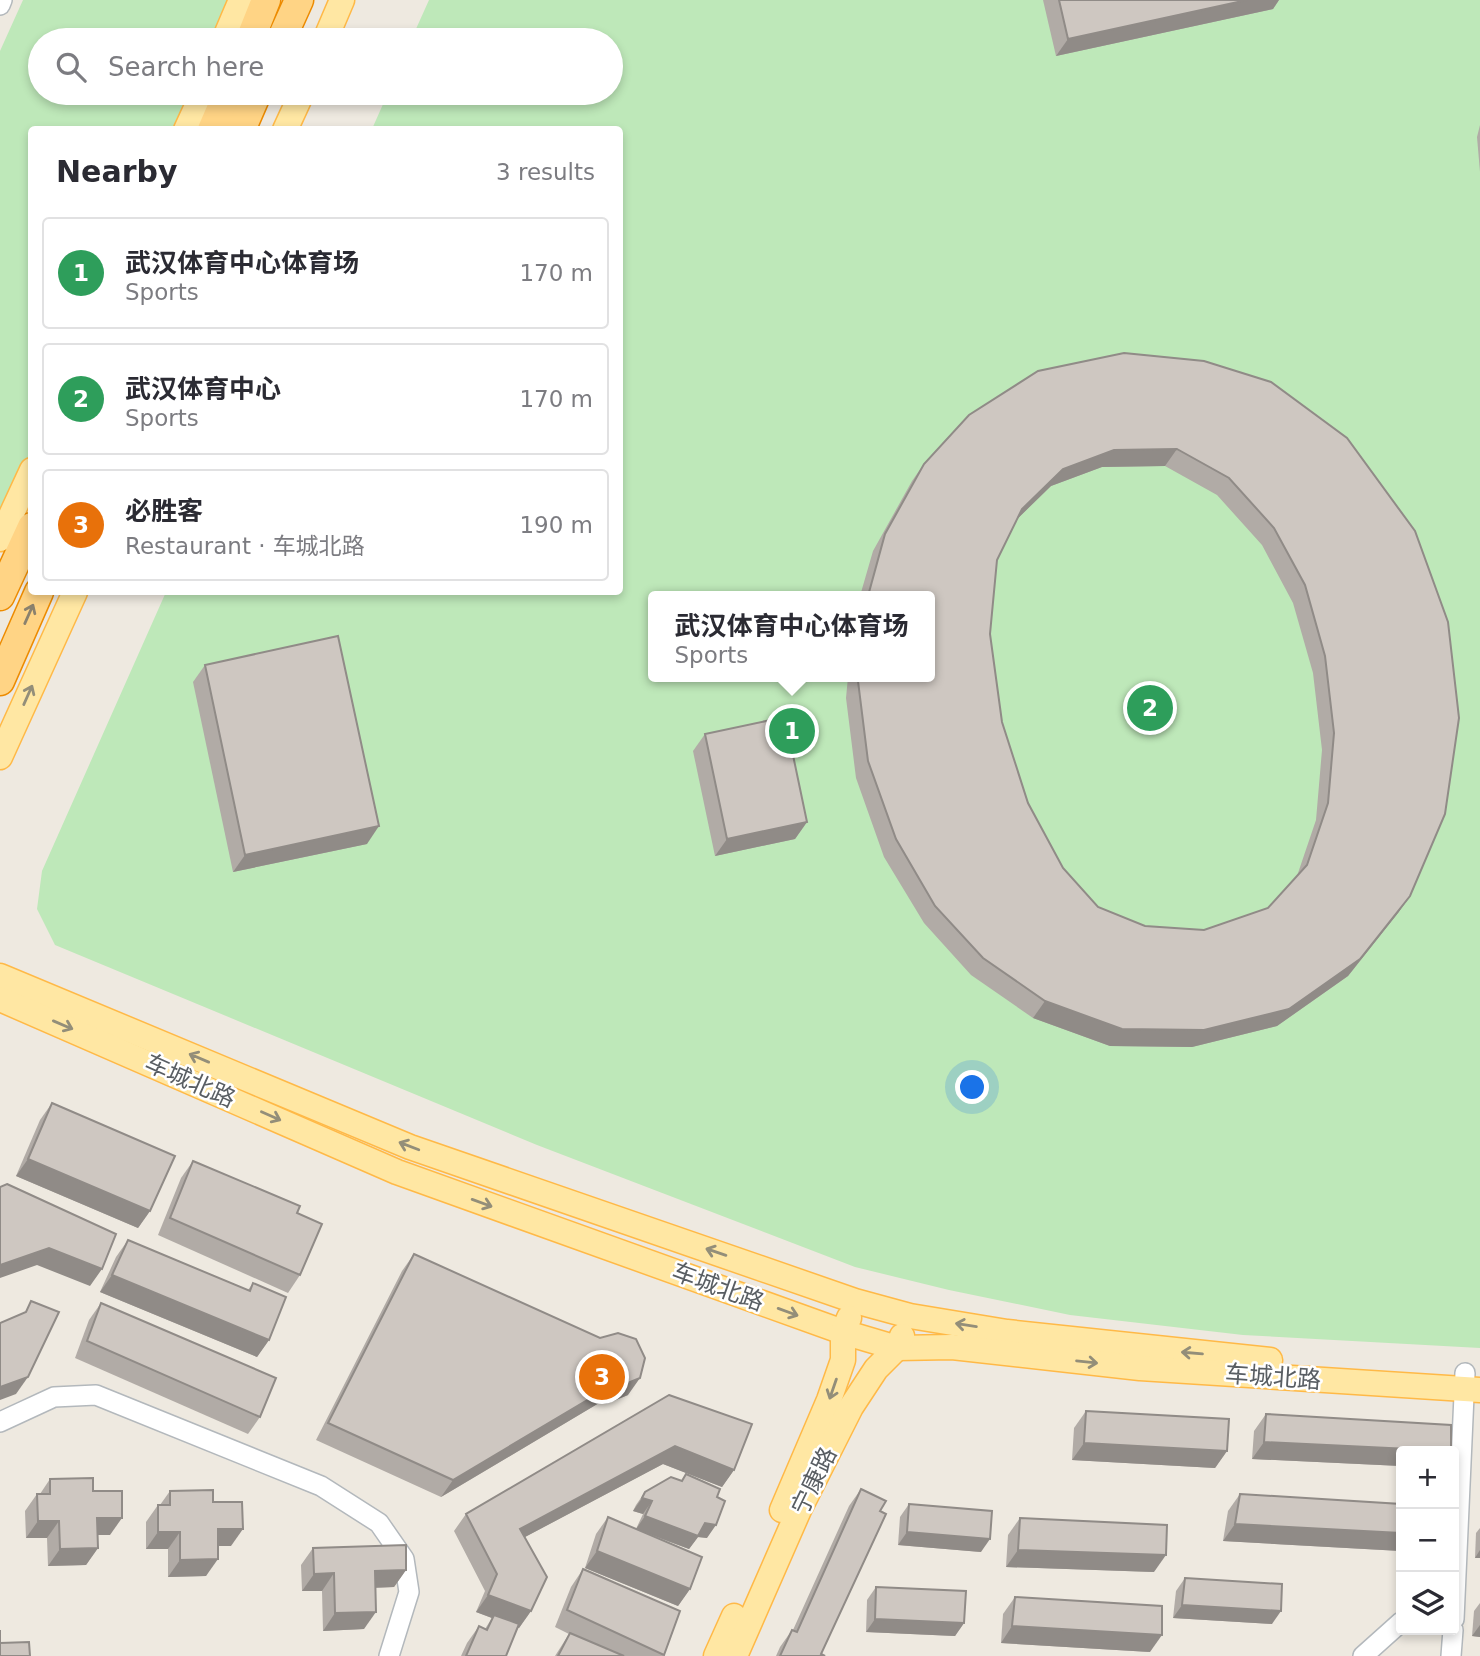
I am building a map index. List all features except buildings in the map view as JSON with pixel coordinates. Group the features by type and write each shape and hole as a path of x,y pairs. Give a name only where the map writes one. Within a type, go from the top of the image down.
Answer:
{"highway":[{"path":"255,28 266,0"},
{"path":"286,28 299,0"},
{"path":"214,126 223,105"},
{"path":"243,126 252,105"},
{"path":"0,596 28,536"},
{"path":"0,681 38,595"}],"main road":[{"path":"229,28 241,0"},
{"path":"330,28 342,0"},
{"path":"188,126 197,105"},
{"path":"287,126 296,105"},
{"path":"0,539 28,479"},
{"path":"0,757 74,595"},
{"name":"车城北路","path":"0,976 410,1147 855,1301 910,1316 1007,1332 1473,1382"},
{"name":"车城北路","path":"0,999 397,1172 843,1332 897,1348 952,1347 1140,1368 1473,1382"},
{"path":"716,1656 829,1400 843,1360 843,1332 855,1301"},
{"name":"宁康路","path":"735,1656 799,1510 851,1406 876,1369 897,1348 910,1316"}],"street":[{"path":"0,5 2,0"},
{"path":"1455,1572 1473,1382"},
{"path":"0,1423 54,1397 96,1395 321,1486 379,1523 404,1559 409,1592 389,1656"},
{"path":"1370,1654 1396,1627"},
{"path":"1451,1656 1453,1635"}],"green space":[{"path":"23,0 238,0 225,28 28,28 28,105 191,105 181,126 28,126 28,471 0,535 0,51"},
{"path":"429,0 1480,0 1480,1348 1243,1335 1070,1315 855,1267 537,1145 55,945 37,909 42,871 165,595 623,595 623,126 373,126 383,105 623,105 623,28 416,28"}],"place":[{"name":"武汉体育中心","path":"1150,708"},
{"name":"武汉体育中心体育场","path":"792,731"},
{"name":"必胜客","path":"602,1377"}]}
